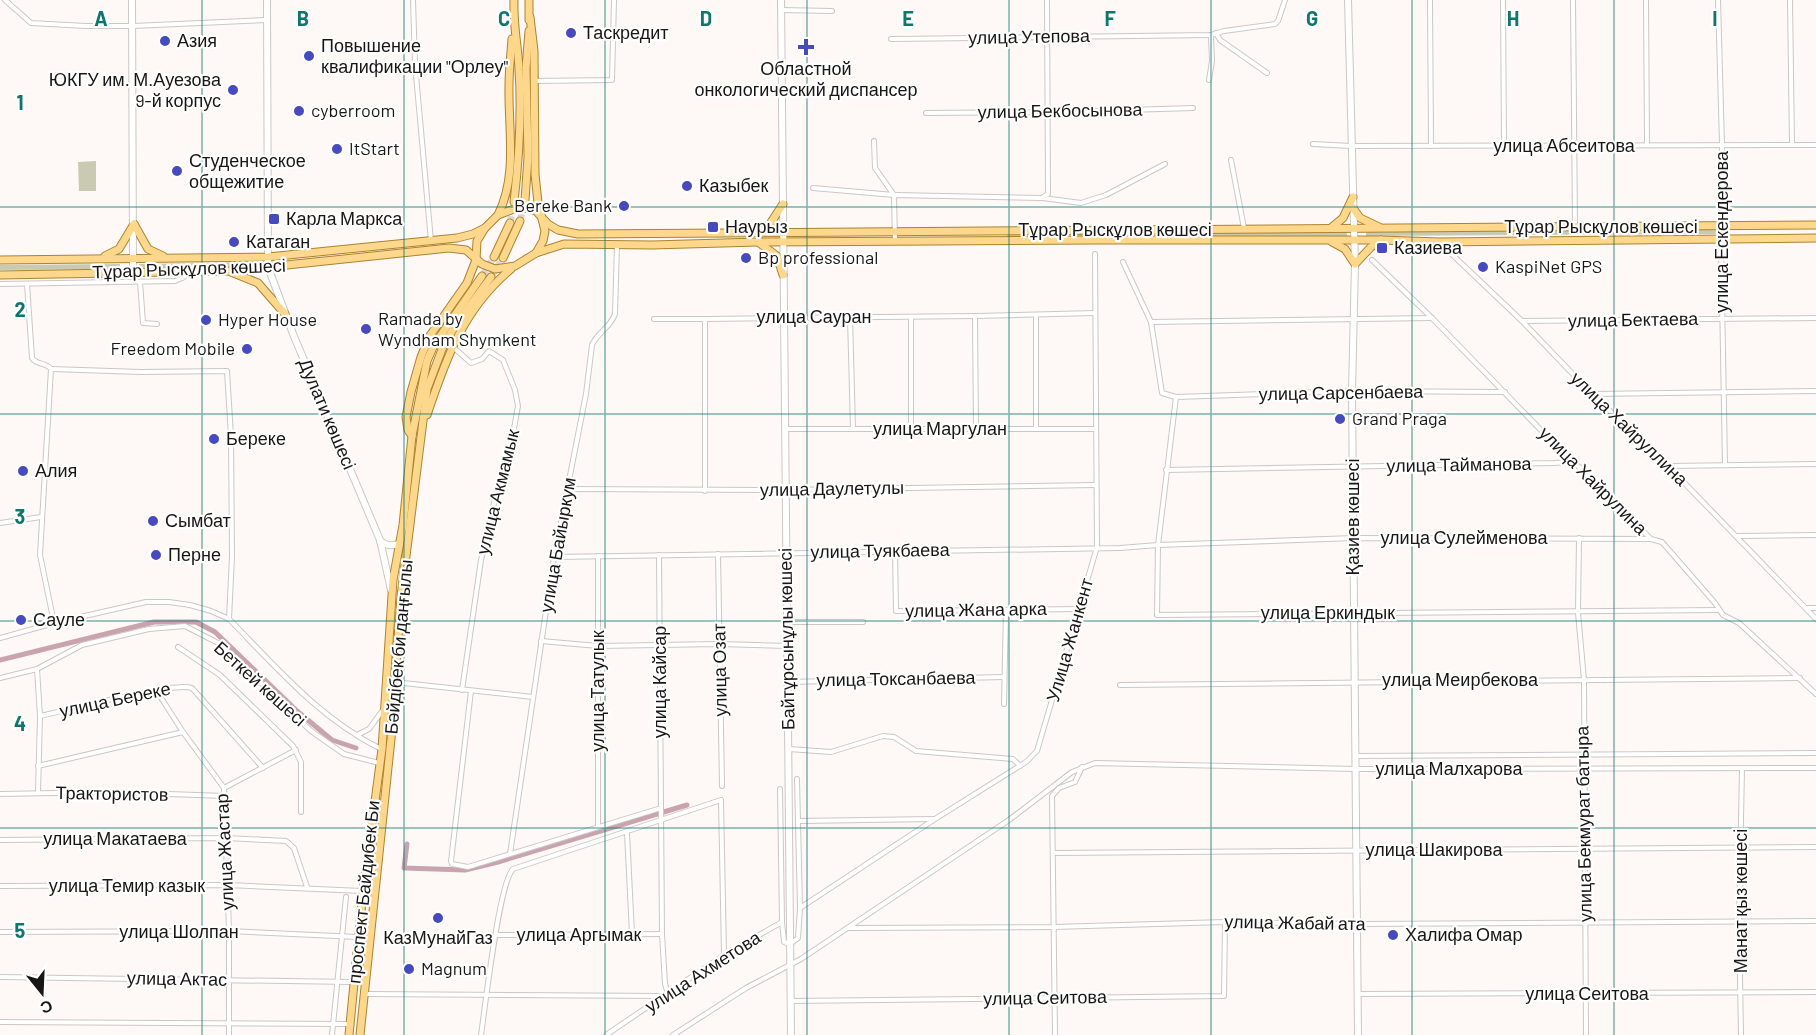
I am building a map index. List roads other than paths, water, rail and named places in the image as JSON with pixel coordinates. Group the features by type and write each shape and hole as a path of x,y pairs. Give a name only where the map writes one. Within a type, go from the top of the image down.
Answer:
{"main road":[{"path":"132,0 134,272"},
{"name":"Дулати көшесі","path":"267,0 268,267 285,314 380,540 392,596"},
{"path":"412,436 406,417 421,357 429,337 467,283 476,260 477,241 485,228 498,215 506,199 511,154 509,85 514,0"},
{"path":"529,0 534,51 536,174 544,236 536,253"},
{"path":"781,0 783,234"},
{"name":"Қазиев көшесі","path":"1348,0 1355,228 1352,391 1358,1035"},
{"path":"525,200 528,157 526,68 530,17"},
{"path":"513,24 519,69 519,160 514,202"},
{"path":"1330,229 1343,218 1353,197"},
{"path":"760,234 770,224 783,204"},
{"name":"Тұрар Рыскұлов көшесі","path":"498,215 519,207 531,209 558,230 578,234 1816,225"},
{"path":"1353,208 1360,218 1385,228"},
{"path":"503,258 520,221"},
{"path":"494,256 510,223"},
{"path":"134,224 148,249 156,254 174,258"},
{"path":"0,260 88,259 116,252 123,245 134,224"},
{"path":"432,241 465,236 485,228"},
{"path":"1003,231 1004,241"},
{"name":"Байтұрсынұлы көшесі","path":"783,234 791,1035"},
{"name":"Тұрар Рыскұлов көшесі","path":"617,245 758,242 1382,240 1439,242 1816,238"},
{"path":"1327,241 1345,249 1355,264 1371,247 1382,240"},
{"name":"Тұрар Рыскұлов көшесі","path":"88,259 268,257 432,241"},
{"path":"758,242 777,256 783,275"},
{"path":"422,432 452,346 459,332 497,281 536,253 564,244 617,245"},
{"name":"Тұрар Рыскұлов көшесі","path":"0,275 229,271 449,248 466,250 476,260 495,269 515,266"},
{"path":"229,271 258,283 285,314"},
{"name":"Бәйдібек би даңғылы","path":"382,749 393,580 400,544 412,436 425,369 434,345 482,276"},
{"name":"Бәйдібек би даңғылы","path":"360,1035 391,739 401,596 427,389 444,344 491,277"},
{"path":"380,540 385,545 400,544"},
{"name":"проспект Байдибек Би","path":"349,1035 363,891 382,749"}],"street":[{"path":"6,0 31,23 133,26 266,20"},
{"path":"413,0 415,64 432,241"},
{"path":"535,81 612,80 614,0"},
{"path":"1042,198 1048,194 1049,186 1047,0"},
{"name":"улица Утепова","path":"891,39 1210,35 1275,24 1285,0"},
{"path":"1430,0 1431,146"},
{"path":"1503,0 1504,146"},
{"path":"1573,0 1575,228"},
{"path":"1646,0 1647,145"},
{"name":"улица Ескендерова","path":"1718,0 1722,144 1720,240 1722,393 1725,465"},
{"path":"1790,0 1791,145"},
{"path":"781,10 832,11"},
{"path":"1216,33 1220,40 1267,73"},
{"path":"1209,80 1212,61 1210,35"},
{"name":"улица Бекбосынова","path":"926,113 1193,108"},
{"path":"874,141 875,168 894,195 895,243"},
{"name":"улица Абсеитова","path":"1313,144 1351,146 1816,144"},
{"path":"1231,160 1244,229"},
{"path":"813,188 894,195 1042,198 1083,202 1106,195 1165,164"},
{"name":"улица Хайруллина","path":"1439,242 1668,466 1816,619"},
{"name":"улица Байыркум","path":"510,854 554,556 586,394 592,345 595,338 612,322 615,314 617,245"},
{"name":"Улица Жанкент","path":"800,908 934,819 1020,766 1037,752 1097,547 1095,254"},
{"name":"улица Хайрулина","path":"1372,260 1651,539 1662,542 1715,603 1718,610 1739,623 1816,694"},
{"path":"1123,262 1151,322 1162,393 1176,397"},
{"path":"134,272 134,282"},
{"path":"0,284 175,281 190,272"},
{"path":"10,275 11,284"},
{"path":"140,282 143,323 158,324"},
{"path":"27,284 32,358 35,362 48,365 51,369 141,372 227,371 231,436 232,556 229,619"},
{"name":"улица Сауран","path":"654,319 1095,313"},
{"path":"1036,315 1036,429"},
{"path":"911,316 911,429"},
{"path":"975,316 976,429"},
{"path":"850,317 853,429"},
{"path":"1151,322 1432,318"},
{"name":"улица Бектаева","path":"1522,321 1816,318"},
{"path":"705,319 705,491"},
{"name":"улица Акмамык","path":"452,346 471,363 482,359 489,351 503,360 515,390 518,406 506,474 497,490 481,560 462,690"},
{"path":"51,369 40,555 54,623"},
{"name":"улица Сарсенбаева","path":"1176,397 1352,391 1506,392"},
{"path":"1592,394 1816,391"},
{"name":"улица Еркиндык","path":"1176,397 1158,544 1157,615 1718,610"},
{"name":"улица Маргулан","path":"785,429 1096,429"},
{"name":"улица Тайманова","path":"1166,470 1571,461"},
{"path":"1668,466 1816,464"},
{"name":"улица Даулетулы","path":"568,489 705,491 1096,485"},
{"path":"0,523 41,517"},
{"path":"1737,536 1816,535"},
{"name":"улица Сулейменова","path":"1097,547 1120,548 1158,544 1354,538 1651,539"},
{"name":"улица Бекмурат батыра","path":"1579,538 1578,613 1584,680 1586,1035"},
{"name":"улица Туякбаева","path":"554,556 1097,547"},
{"name":"улица Жана арка","path":"895,551 896,611 1080,609"},
{"name":"улица Озат","path":"718,554 722,786"},
{"name":"улица Кайсар","path":"660,555 661,820"},
{"name":"улица Татулык","path":"598,556 598,826"},
{"path":"0,638 146,602 169,602 211,611 229,619 320,710 356,735 382,749"},
{"path":"1806,608 1816,608"},
{"path":"1004,704 1006,610"},
{"path":"787,621 862,622"},
{"name":"Беткей көшесі","path":"0,678 37,669 82,645 149,629 185,626 220,644 311,731 344,754 379,763"},
{"path":"541,641 598,646 719,644 787,646"},
{"path":"178,647 220,675 296,750 302,770 301,812"},
{"path":"37,669 40,716 38,793"},
{"name":"улица Токсанбаева","path":"788,682 1005,677"},
{"name":"улица Меирбекова","path":"1120,685 1800,678"},
{"path":"394,682 532,698"},
{"name":"улица Береке","path":"40,716 156,690 186,686 192,688 262,768"},
{"name":"улица Жастар","path":"156,690 224,788 229,931 229,1035"},
{"path":"471,691 451,861 455,865 468,867 661,808"},
{"path":"356,735 369,729 385,708"},
{"path":"38,766 183,732"},
{"path":"788,748 831,752 883,736 891,736 916,750 1013,759 1020,766"},
{"path":"224,788 296,750"},
{"name":"улица Малхарова","path":"1355,756 1816,753"},
{"name":"улица Малхарова","path":"1082,767 1095,763 1109,763 1356,769 1816,768"},
{"path":"1055,1035 1052,796 1059,788 1075,782 1082,767"},
{"path":"673,1035 746,988 801,959 1009,820 1082,767"},
{"name":"Манат қыз көшесі","path":"1741,1035 1739,921 1742,768"},
{"path":"780,789 782,922 784,942 790,944 798,938 800,908 797,778"},
{"name":"Трактористов","path":"0,794 112,792 225,796"},
{"path":"481,1035 496,935 507,880 513,869 721,800 724,955"},
{"path":"798,821 934,819"},
{"path":"364,994 666,995 662,934 661,820"},
{"path":"627,833 632,934"},
{"name":"улица Макатаева","path":"0,840 227,838 286,841 291,843 307,887"},
{"name":"улица Шакирова","path":"1053,853 1816,848"},
{"name":"улица Темир казык","path":"0,886 228,885 363,891"},
{"path":"332,1035 346,897"},
{"name":"улица Жабай ата","path":"847,928 1053,927 1225,922 1358,924 1816,921"},
{"name":"улица Ахметова","path":"606,1035 724,955 782,922"},
{"name":"улица Сеитова","path":"790,1001 1224,996 1225,922"},
{"name":"улица Шолпан","path":"0,932 229,931 342,934 358,937"},
{"name":"улица Аргымак","path":"496,935 662,934"},
{"name":"улица Актас","path":"0,977 354,982"},
{"name":"улица Сеитова","path":"1358,994 1816,992"},
{"path":"0,1022 350,1024"}],"waterway":[{"path":"0,660 154,622 196,622 215,632 297,711 332,740 356,748"},
{"path":"407,844 404,868 465,870 687,805"}],"tunnel":[{"path":"520,221 525,200"},
{"path":"510,223 514,204"},
{"path":"482,276 494,257"},
{"path":"491,277 503,258"}],"place":[{"name":"Таскредит","path":"571,33"},
{"name":"Азия","path":"165,41"},
{"name":"Областной онкологический диспансер","path":"806,47"},
{"name":"Повышение квалификации \"Орлеу\"","path":"309,56"},
{"name":"ЮКГУ им. М.Ауезова 9-й корпус","path":"233,90"},
{"name":"cyberroom","path":"299,111"},
{"name":"ItStart","path":"337,149"},
{"name":"Студенческое общежитие","path":"177,171"},
{"name":"Казыбек","path":"687,186"},
{"name":"Bereke Bank","path":"624,206"},
{"name":"Карла Маркса","path":"274,219"},
{"name":"Наурыз","path":"713,227"},
{"name":"Катаган","path":"234,242"},
{"name":"Казиева","path":"1382,248"},
{"name":"Bp professional","path":"746,258"},
{"name":"KaspiNet GPS","path":"1483,267"},
{"name":"Hyper House","path":"206,320"},
{"name":"Ramada by Wyndham Shymkent","path":"366,329"},
{"name":"Freedom Mobile","path":"247,349"},
{"name":"Grand Praga","path":"1340,419"},
{"name":"Береке","path":"214,439"},
{"name":"Алия","path":"23,471"},
{"name":"Сымбат","path":"153,521"},
{"name":"Перне","path":"156,555"},
{"name":"Сауле","path":"21,620"},
{"name":"КазМунайГаз","path":"438,918"},
{"name":"Халифа Омар","path":"1393,935"},
{"name":"Magnum","path":"409,969"}]}
